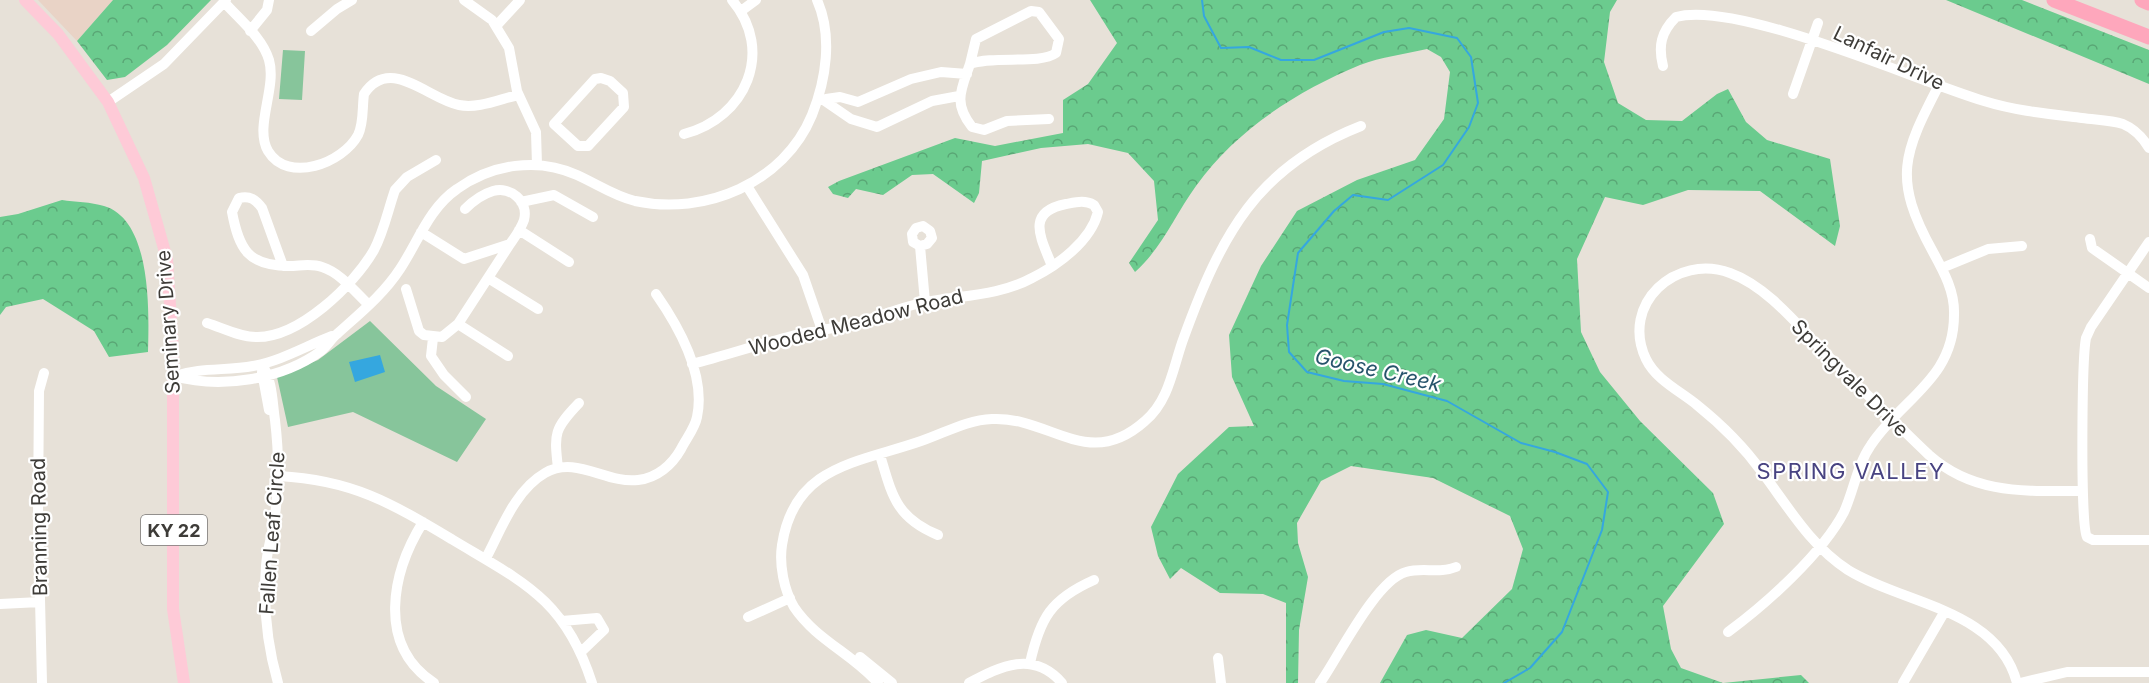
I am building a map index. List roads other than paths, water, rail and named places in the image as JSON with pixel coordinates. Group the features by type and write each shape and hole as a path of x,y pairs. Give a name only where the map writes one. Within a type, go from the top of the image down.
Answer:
{"highway":[{"path":"2054,0 2149,37"},
{"path":"2142,0 2149,3"}],"main road":[{"name":"Seminary Drive","path":"25,0 58,34 108,102 136,159 156,215 167,259 173,376 173,609 183,683"}],"street":[{"path":"250,31 267,10 269,0"},
{"path":"311,31 337,9 352,0"},
{"path":"464,0 481,10 497,26 509,48 518,95 536,132 537,165"},
{"path":"497,26 520,0"},
{"path":"684,134 710,125 722,117 744,88 749,75 752,49 747,25 741,11 732,0"},
{"path":"741,11 756,0"},
{"path":"173,376 192,381 218,382 265,376 295,365 322,350 335,335 369,305 395,276 440,203 467,182 508,167 537,165 576,174 624,198 656,204 693,204 723,197 758,180 791,149 823,98 826,48 823,21 817,0"},
{"path":"108,102 164,64 225,1 265,49 271,70 265,142 273,157 292,167 317,165 330,161 349,147 361,125 364,94 381,79 398,78 447,102 466,106 518,95"},
{"path":"1663,66 1660,42 1667,27 1685,9 1702,2"},
{"path":"823,98 840,98 858,102 911,79 968,69 983,59 1051,56 1056,53 1059,39 1039,12 1031,11 976,39 968,69 959,96 960,109 972,127 984,130 1007,121 1049,119"},
{"name":"Lanfair Drive","path":"1793,94 1814,22 1829,28"},
{"name":"Lanfair Drive","path":"1860,43 1965,95 2011,108 2121,124 2141,136 2149,148"},
{"path":"536,132 554,124 595,79 607,79 623,93 624,107 588,146 574,143 554,124"},
{"path":"1728,632 1764,603 1819,547 1844,510 1861,461 1870,445 1938,371 1949,350 1954,307 1951,290 1912,212 1906,173 1912,140 1940,83"},
{"path":"823,98 855,120 876,127 933,101 959,96"},
{"path":"855,120 860,113 858,102"},
{"path":"892,683 859,656 835,645 815,632 790,598 783,576 781,550 787,523 806,490 832,470 958,426 991,419 1029,424 1067,440 1089,443 1116,439 1137,428 1152,415 1163,398 1210,273 1231,230 1248,205 1295,160 1321,144 1361,126"},
{"path":"207,323 244,336 276,334 309,317 347,284 374,251 395,190 400,182 436,160"},
{"path":"747,186 803,275 822,330"},
{"path":"406,289 419,331 424,335 433,338 442,337 458,324 519,230 525,214 521,202 512,193 500,190 491,191 465,209"},
{"path":"521,202 554,195 593,217"},
{"path":"283,266 262,208 256,200 246,196 239,198 232,212 244,250 254,261 283,266 321,267 339,276 369,305"},
{"name":"Wooded Meadow Road","path":"692,364 857,323 925,302 1002,290 1031,279 1052,266 1065,257 1091,229 1098,212 1094,206 1083,201 1049,208 1043,214 1039,230 1052,266"},
{"path":"519,230 569,262"},
{"path":"421,232 464,259 510,244"},
{"path":"2090,239 2092,248 2149,288"},
{"path":"2149,242 2091,327 2086,338 2082,491 2082,523 2086,537 2093,540 2149,540"},
{"path":"920,246 925,302"},
{"path":"1942,268 1988,249 2022,246"},
{"name":"Springvale Drive","path":"1819,547 1793,517 1748,453 1725,428 1662,379 1648,364 1641,343 1641,322 1648,301 1658,287 1673,275 1693,268 1715,268 1739,276 1762,292 1936,462 1966,480 2002,490 2082,491"},
{"path":"488,278 538,309"},
{"path":"486,558 527,486 546,472 558,468 580,468 633,480 648,478 664,469 676,457 697,419 699,390 682,338 656,294"},
{"path":"458,324 508,356"},
{"path":"173,376 194,370 262,364 335,335"},
{"path":"433,338 431,356 444,375 466,397"},
{"name":"Fallen Leaf Circle","path":"262,364 276,410 274,417 279,476 266,565 265,605 268,643 278,683"},
{"name":"Branning Road","path":"42,683 39,391 44,373"},
{"path":"558,468 554,446 557,433 566,416 579,403"},
{"path":"880,455 897,505 909,519 938,535"},
{"path":"279,476 314,479 352,488 389,502 526,583 562,621 581,652 592,683"},
{"path":"423,522 406,552 399,572 396,615 407,655 420,673 434,683"},
{"path":"1819,547 1864,579 1945,611 1975,627 1990,639 2009,663 2019,683 2067,672 2149,672"},
{"path":"1320,683 1383,586 1406,572 1437,572 1456,567"},
{"path":"1030,663 1038,631 1056,602 1064,595 1094,580"},
{"path":"748,618 790,598"},
{"path":"0,604 40,602"},
{"path":"1903,683 1945,611"},
{"path":"562,621 597,618 604,630 581,652"},
{"path":"835,645 878,683"},
{"path":"1218,658 1221,683"},
{"path":"969,683 1000,667 1030,663 1044,668 1062,683"}],"water":[{"path":"380,355 385,372 355,382 349,362"}],"waterway":[{"name":"Goose Creek","path":"1202,0 1204,16 1221,48 1249,47 1281,60 1314,60 1384,32 1409,28 1457,38 1471,57 1478,103 1469,127 1443,165 1388,200 1353,195 1334,211 1298,253 1287,325 1289,352 1307,372 1344,381 1383,384 1447,401 1521,443 1587,464 1608,492 1602,530 1562,632 1530,668 1504,683"}],"district":[{"name":"SPRING VALLEY","path":"1851,471"}]}
